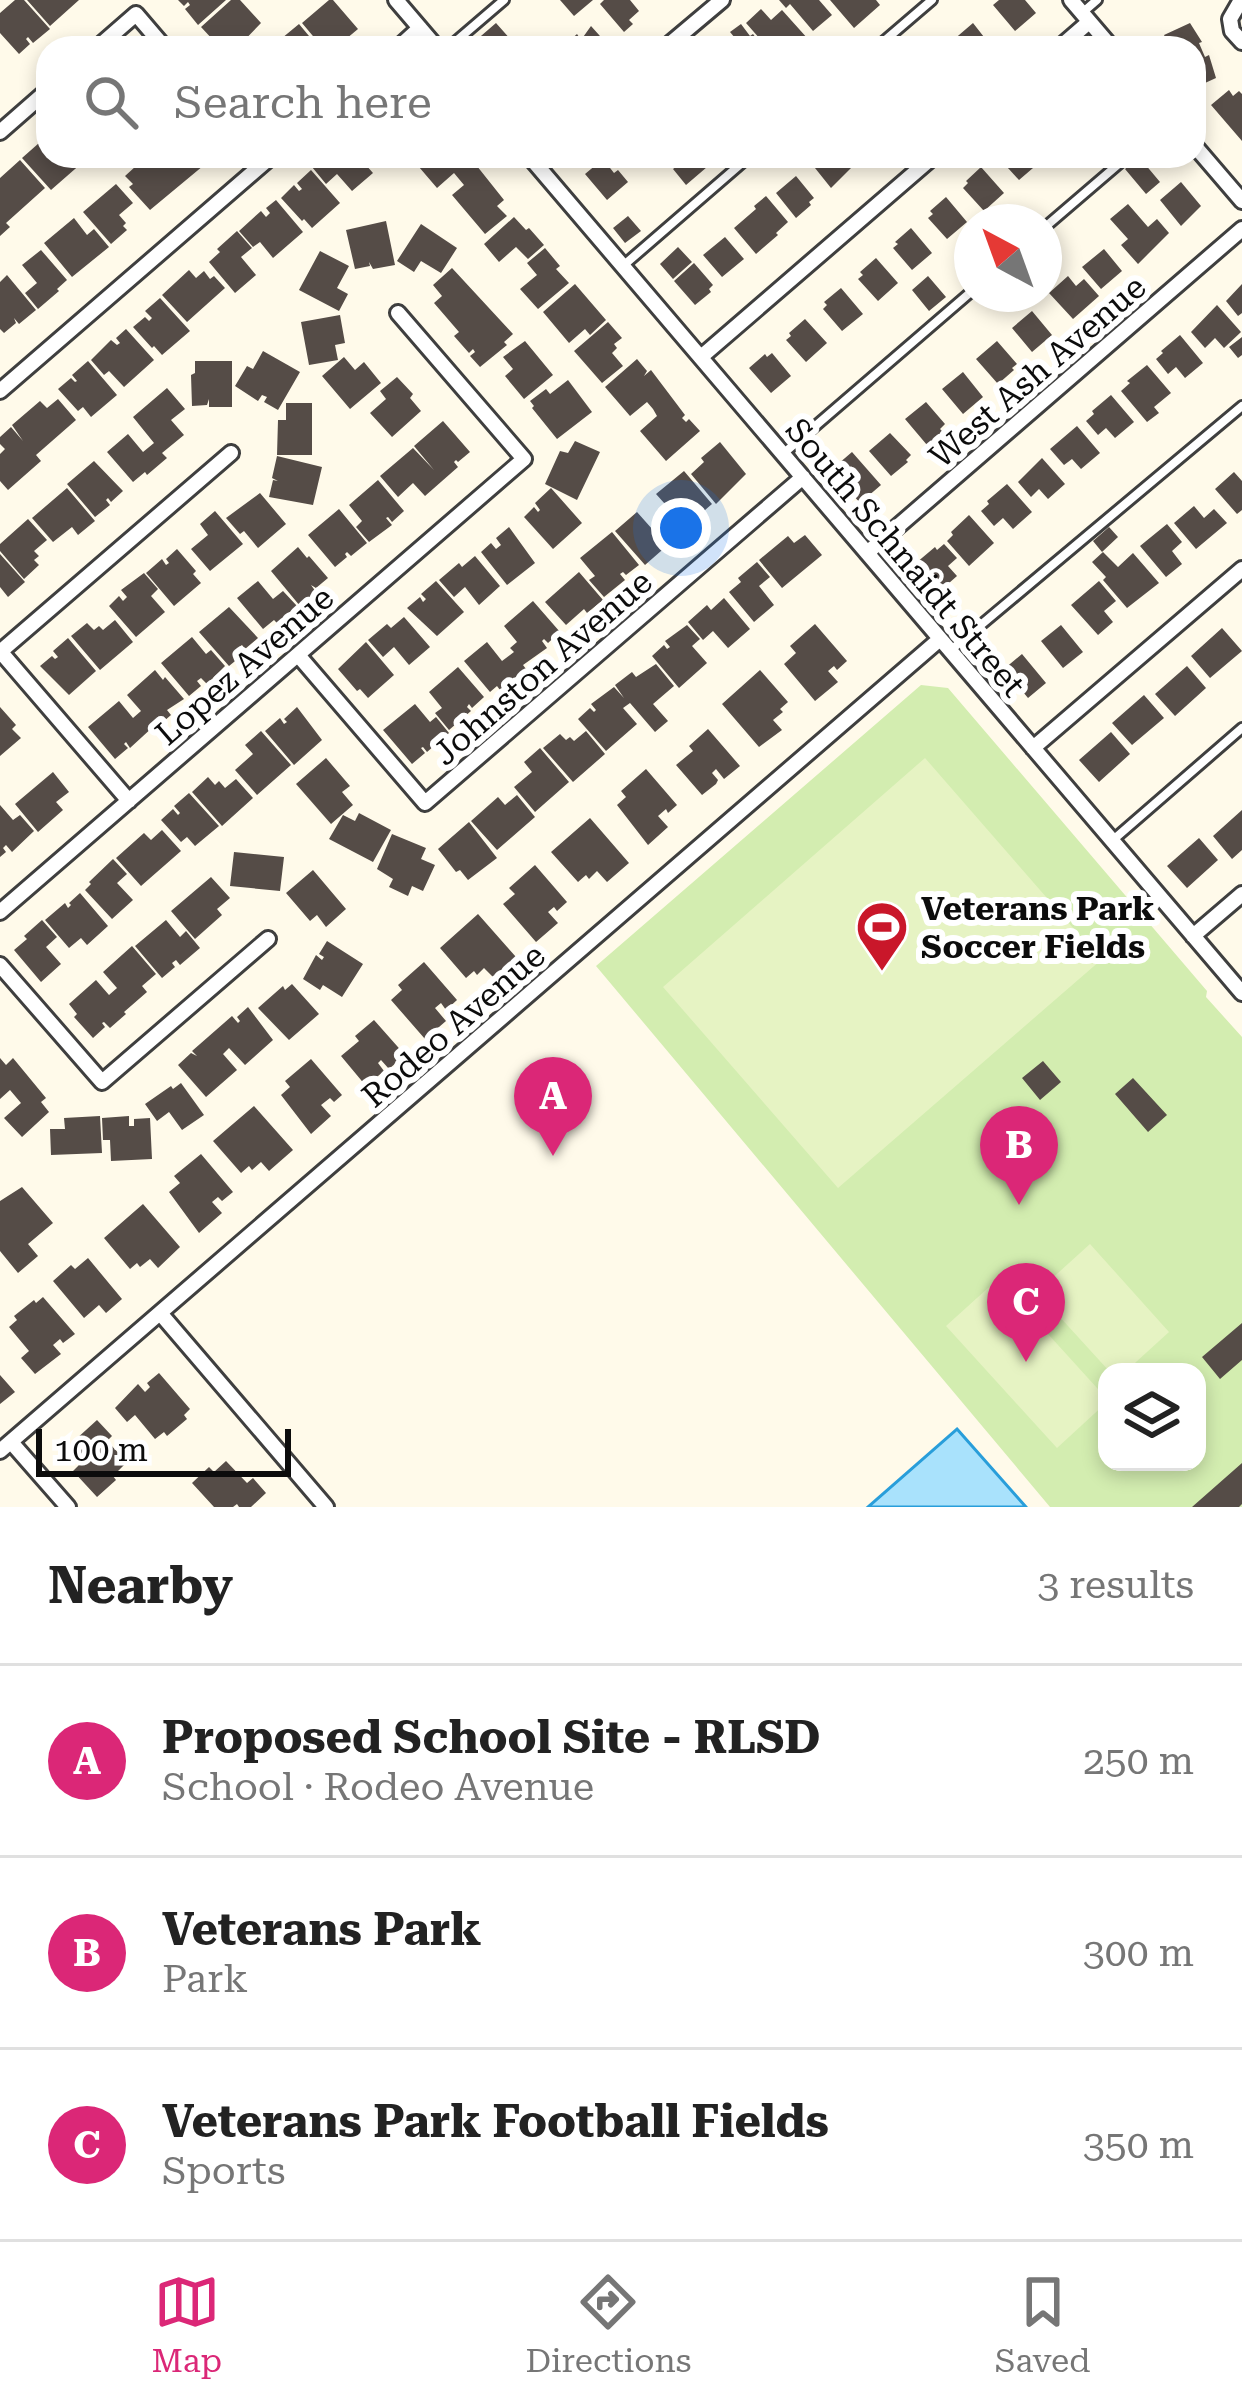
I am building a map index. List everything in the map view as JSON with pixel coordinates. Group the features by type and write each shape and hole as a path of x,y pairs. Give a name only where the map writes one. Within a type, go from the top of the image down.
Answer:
{"street":[{"path":"396,0 427,36"},
{"path":"679,36 722,0"},
{"path":"1071,0 1102,36"},
{"path":"1241,0 1230,19 1232,31 1242,42"},
{"path":"111,36 136,14 155,36"},
{"path":"1069,36 1086,17"},
{"path":"411,36 420,28"},
{"path":"0,131 36,100"},
{"path":"1206,159 1242,201"},
{"path":"0,391 254,168"},
{"name":"South Schnaidt Street","path":"542,168 1242,993"},
{"path":"700,357 920,168"},
{"name":"West Ash Avenue","path":"867,553 1242,229"},
{"name":"Lopez Avenue","path":"0,912 524,460 398,314"},
{"path":"129,801 0,652 231,453"},
{"name":"Johnston Avenue","path":"298,656 425,803 803,477"},
{"path":"1034,748 1242,568"},
{"name":"Rodeo Avenue","path":"6,1447 945,645"},
{"path":"1193,936 1242,894"},
{"path":"0,964 102,1082 268,939"},
{"path":"160,1313 326,1507"},
{"path":"6,1447 68,1507"}],"lane":[{"path":"462,36 504,0"},
{"path":"890,36 932,0"},
{"path":"1086,17 1097,0"},
{"path":"623,266 737,168"},
{"path":"1062,212 1113,168"},
{"path":"783,454 954,306"},
{"path":"945,645 1242,406"},
{"path":"1112,841 1242,728"}],"green space":[{"path":"921,685 948,688 1242,1037 1242,1507 1050,1507 596,966"},
{"name":"Veterans Park Soccer Fields","path":"925,758 1101,960 838,1188 663,987"},
{"path":"1090,1244 1169,1332 1135,1363 1102,1363 1037,1292"},
{"path":"998,1279 1098,1389 1098,1410 1057,1448 946,1326"}],"water":[{"path":"957,1429 1026,1507 868,1507"}],"building":[{"path":"15,0 24,0 50,29 33,43 28,37 30,44 19,54 0,33 0,13"},
{"path":"27,0 79,0 50,26"},
{"path":"178,0 226,0 198,25 185,9 188,2 184,6"},
{"path":"231,0 240,0 261,23 249,36 209,36 201,27"},
{"path":"333,0 358,29 350,36 313,36 302,23"},
{"path":"560,0 593,0 574,16"},
{"path":"630,0 639,11 624,32 600,4"},
{"path":"779,0 819,0 832,15 813,31 790,4 786,8"},
{"path":"830,0 876,0 880,5 854,28"},
{"path":"999,0 1025,0 1036,13 1015,31 993,5"},
{"path":"761,9 771,20 782,10 805,36 757,36 746,23"},
{"path":"496,23 508,36 481,36"},
{"path":"973,23 983,36 958,36"},
{"path":"1190,23 1198,36 1164,36"},
{"path":"299,24 309,36 284,36"},
{"path":"741,24 750,36 733,36 730,32"},
{"path":"1209,55 1216,78 1206,83"},
{"path":"1229,90 1233,96 1242,94 1242,141 1211,105"},
{"path":"36,146 36,168 76,168 51,190 22,158"},
{"path":"20,160 45,188 6,223 10,227 0,236 0,178"},
{"path":"134,168 201,168 150,210 125,176"},
{"path":"313,168 369,168 373,173 352,191 337,174 326,184"},
{"path":"420,168 479,168 504,200 497,206 507,216 485,234 452,195 464,185 454,173 437,188"},
{"path":"592,168 610,168 628,182 607,200 585,174"},
{"path":"674,168 706,168 686,185"},
{"path":"815,168 851,168 831,188"},
{"path":"982,168 1004,193 992,204 978,204 963,188"},
{"path":"1008,168 1033,168 1019,180"},
{"path":"1148,168 1160,182 1146,194 1125,169"},
{"path":"311,170 340,203 312,228 281,198 294,185 302,189 297,183"},
{"path":"796,176 814,198 796,218 776,193"},
{"path":"1181,182 1201,206 1181,226 1160,200"},
{"path":"116,184 133,203 119,215 127,230 111,244 83,212"},
{"path":"766,196 788,222 756,254 734,228"},
{"path":"946,197 954,207 954,233 947,239 928,218 933,214 930,211"},
{"path":"276,200 303,232 273,258 260,242 253,247 239,231 261,211 266,217 270,213 266,208"},
{"path":"1128,204 1148,227 1157,219 1169,233 1138,264 1121,245 1128,239 1110,219"},
{"path":"628,216 641,231 625,243 613,228"},
{"path":"514,217 544,245 528,259 516,247 499,262 484,244"},
{"path":"74,218 87,235 94,229 109,247 72,277 44,243"},
{"path":"386,221 395,265 373,269 369,262 370,266 355,269 346,230"},
{"path":"421,224 457,248 441,273 421,261 414,272 397,261"},
{"path":"911,228 932,253 912,270 893,248"},
{"path":"237,231 252,248 241,257 256,275 235,293 209,262"},
{"path":"725,237 744,259 722,277 703,255"},
{"path":"678,247 692,262 673,279 660,264"},
{"path":"545,248 569,283 538,309 520,289 537,275 527,263"},
{"path":"1104,249 1122,271 1101,289 1082,267"},
{"path":"41,250 67,280 38,309 25,293 37,283 22,265"},
{"path":"320,251 349,266 337,288 348,294 339,311 299,290"},
{"path":"876,258 898,283 878,301 858,279"},
{"path":"694,263 713,285 695,305 674,281"},
{"path":"452,268 513,334 480,367 470,356 473,349 469,353 454,336 459,332 434,303 442,296 433,285"},
{"path":"189,270 196,278 204,271 210,279 214,276 225,288 187,322 162,295"},
{"path":"7,275 36,310 19,324 14,318 16,323 4,333 0,329 0,282"},
{"path":"928,276 946,297 929,311 912,290"},
{"path":"1068,276 1076,286 1084,279 1099,296 1073,319 1062,307 1062,281"},
{"path":"575,284 606,320 590,335 585,329 569,343 543,312"},
{"path":"1242,284 1242,313 1238,316 1226,301"},
{"path":"841,288 863,314 842,331 823,309 824,302"},
{"path":"160,298 190,331 162,355 133,327 145,317 152,318 145,311"},
{"path":"1217,305 1241,332 1224,348 1215,338 1205,348 1191,332"},
{"path":"1033,312 1052,335 1032,352 1012,328"},
{"path":"340,315 345,343 335,345 338,360 309,365 301,322"},
{"path":"805,319 827,343 806,362 786,340"},
{"path":"608,322 622,338 612,353 623,366 602,383 574,351"},
{"path":"126,329 154,360 124,387 91,360 111,340 120,343 116,338"},
{"path":"1180,335 1203,363 1185,378 1176,367 1168,374 1156,359"},
{"path":"1242,337 1242,355 1238,358 1229,347"},
{"path":"525,341 553,375 524,399 505,376 513,369 503,357"},
{"path":"997,341 1017,364 998,384 976,359"},
{"path":"263,351 300,372 278,410 264,402 267,397 262,395 258,401 235,386"},
{"path":"772,353 791,376 771,393 749,368"},
{"path":"344,357 355,370 364,362 381,383 350,409 322,376"},
{"path":"637,359 647,371 644,376 651,370 685,415 682,418 700,431 666,461 640,431 657,416 653,409 647,402 630,416 605,387"},
{"path":"88,361 117,395 91,417 83,407 78,411 58,389 71,378 77,381 72,375"},
{"path":"195,361 232,361 232,407 209,407 209,399 207,405 192,406"},
{"path":"1147,365 1171,393 1154,407 1159,413 1147,422 1121,391"},
{"path":"963,372 983,397 963,414 942,389"},
{"path":"397,377 421,411 392,437 370,413 386,399 380,391"},
{"path":"568,380 592,412 557,439 530,401"},
{"path":"167,388 185,409 171,420 184,435 162,453 167,458 133,482 107,452 128,434 143,452 154,443 133,417"},
{"path":"1111,395 1134,422 1115,438 1106,428 1098,435 1086,421"},
{"path":"58,399 76,420 36,455 41,461 8,490 0,481 0,454 5,449 0,437 11,427 23,441 12,425 40,401 47,408"},
{"path":"926,402 945,424 940,429 943,432 927,445 905,419"},
{"path":"286,403 312,403 312,455 277,455 278,420 286,420"},
{"path":"443,421 470,452 456,460 458,467 425,496 413,483 398,497 380,476 413,448 434,470 414,446"},
{"path":"1077,426 1100,453 1081,469 1072,459 1064,465 1050,449"},
{"path":"890,433 911,455 891,476 869,451"},
{"path":"575,441 600,452 577,500 545,484 560,451 568,453"},
{"path":"720,442 746,474 716,504 691,474"},
{"path":"852,452 881,485 860,503 831,470"},
{"path":"277,456 322,467 313,505 269,497 273,480 278,481 272,478"},
{"path":"1042,458 1065,484 1048,499 1039,489 1031,497 1018,482"},
{"path":"94,461 123,491 111,502 108,498 110,505 95,517 67,484"},
{"path":"684,471 712,504 697,517 692,511 695,519 682,530 656,494"},
{"path":"1234,472 1242,481 1242,510 1237,514 1215,489"},
{"path":"378,480 404,511 392,522 386,518 392,525 369,542 356,527 362,521 349,505"},
{"path":"1007,484 1032,512 1013,529 1003,518 994,526 981,511"},
{"path":"67,488 95,521 78,535 72,527 53,542 32,518"},
{"path":"551,488 582,523 553,549 524,517 534,507 540,510 535,503"},
{"path":"260,493 286,524 258,548 226,518"},
{"path":"1194,506 1204,518 1214,509 1227,523 1196,549 1174,523"},
{"path":"339,509 367,543 351,556 347,552 335,567 308,535"},
{"path":"215,511 243,544 210,571 191,549 208,535 200,524"},
{"path":"637,512 653,530 664,521 677,537 645,565 615,531"},
{"path":"969,515 994,543 969,566 947,541"},
{"path":"28,519 47,540 34,551 39,565 24,579 0,551 0,544"},
{"path":"1167,524 1182,542 1172,551 1182,564 1166,577 1140,546"},
{"path":"509,527 535,563 507,585 481,552 491,543 496,549 501,545 496,538"},
{"path":"1109,527 1118,537 1102,552 1093,541"},
{"path":"612,532 639,565 620,574 625,580 604,597 589,580 595,576 580,558"},
{"path":"805,535 822,555 782,588 759,560 788,536 794,543"},
{"path":"944,544 957,558 948,566 957,576 940,591 916,563"},
{"path":"298,547 328,578 316,588 311,585 316,592 300,606 271,571"},
{"path":"177,549 201,583 174,606 146,573 162,559 169,563 166,559"},
{"path":"1103,552 1118,567 1133,553 1159,583 1127,608 1092,562"},
{"path":"0,554 25,582 8,597 0,587"},
{"path":"475,556 500,586 479,605 465,587 454,597 439,580"},
{"path":"757,562 770,577 759,586 774,605 754,622 729,592"},
{"path":"579,572 603,600 566,625 545,602"},
{"path":"144,573 158,589 151,596 165,612 136,637 109,606 119,596 123,601 127,597 121,590"},
{"path":"258,581 273,599 283,591 297,606 263,629 237,598"},
{"path":"436,581 464,612 437,636 407,608 420,597 423,602 426,599 421,594"},
{"path":"1099,581 1116,601 1104,611 1113,622 1098,635 1071,605"},
{"path":"724,598 750,629 728,648 713,631 703,640 688,622 707,605 711,610"},
{"path":"533,601 560,632 548,643 542,641 547,648 523,665 526,669 500,690 497,686 490,692 464,661 487,642 502,661 514,652 510,648 517,642 504,626"},
{"path":"229,607 258,638 245,649 239,647 245,653 229,666 199,632"},
{"path":"404,617 430,647 409,665 394,647 383,657 368,640"},
{"path":"115,620 133,642 100,670 71,636 87,623 94,630 99,626 103,630"},
{"path":"815,624 847,661 828,671 838,682 815,701 784,664 796,653 790,646"},
{"path":"687,625 700,639 692,646 707,663 679,688 652,656 664,645 670,647 665,641"},
{"path":"1061,625 1083,652 1063,668 1041,641"},
{"path":"1222,628 1242,651 1210,678 1191,656"},
{"path":"192,637 225,666 207,684 201,678 197,681 201,686 189,696 161,663"},
{"path":"68,638 96,671 69,695 40,666 58,657 53,651"},
{"path":"366,642 394,675 368,698 338,669"},
{"path":"1022,654 1046,683 1028,698 1004,669"},
{"path":"656,664 674,686 653,704 668,721 655,732 630,703 623,708 637,724 606,751 578,719 590,708 594,712 591,704 614,687 624,698 615,685 632,672 636,677"},
{"path":"1187,666 1206,688 1175,716 1155,694"},
{"path":"458,667 484,697 472,708 469,704 471,711 449,730 435,713 442,708 429,692"},
{"path":"155,670 184,699 130,748 126,742 128,748 115,759 88,727 119,701 133,718 141,711 127,695"},
{"path":"760,670 788,702 773,720 782,730 759,747 722,704"},
{"path":"1144,695 1164,718 1132,745 1112,723"},
{"path":"415,704 430,722 436,717 449,733 427,752 421,748 425,753 412,764 383,730"},
{"path":"0,707 21,738 0,756"},
{"path":"297,707 322,740 294,765 265,731 280,718 287,722 284,719"},
{"path":"708,729 740,766 724,779 716,769 712,773 716,784 702,795 676,765"},
{"path":"261,731 291,765 257,795 235,770 253,754 245,745"},
{"path":"586,731 605,754 573,782 543,748 560,734 574,741"},
{"path":"1111,732 1130,754 1099,782 1079,760"},
{"path":"540,748 569,782 535,812 514,787 532,772 524,762"},
{"path":"326,758 350,786 342,792 353,805 331,824 296,784"},
{"path":"646,769 677,805 658,816 668,827 648,845 617,805 626,797 621,791"},
{"path":"53,772 69,792 56,802 63,810 38,832 15,804"},
{"path":"208,777 225,788 236,779 253,798 222,826 192,792"},
{"path":"189,793 219,826 195,846 187,837 181,842 161,820 173,809 178,815 174,806"},
{"path":"517,795 535,817 497,850 471,821 498,797 505,805"},
{"path":"0,805 13,820 20,815 34,831 12,852 6,845 0,857"},
{"path":"1242,810 1242,850 1232,859 1213,836"},
{"path":"359,813 391,830 373,862 329,839 343,815 355,821"},
{"path":"590,818 629,863 607,882 597,871 578,882 551,852"},
{"path":"469,822 497,858 468,880 438,849"},
{"path":"162,830 181,851 141,886 116,858 144,833 151,840"},
{"path":"392,834 426,848 421,859 435,865 423,891 412,886 408,896 389,887 393,879 377,869"},
{"path":"1199,838 1218,860 1187,888 1167,866"},
{"path":"234,852 284,857 280,891 230,886"},
{"path":"113,859 127,874 117,883 133,900 112,919 85,890"},
{"path":"535,865 567,902 548,912 558,923 536,942 503,904 515,894 509,888"},
{"path":"313,870 346,909 326,927 317,915 310,921 286,893"},
{"path":"211,877 230,898 217,909 222,915 195,939 171,911"},
{"path":"80,893 108,926 87,945 81,938 69,948 45,920 65,903 68,908"},
{"path":"478,914 516,957 494,978 484,968 466,978 440,948"},
{"path":"42,920 57,937 46,947 61,964 41,982 14,950"},
{"path":"166,920 180,937 186,931 200,948 180,965 176,960 172,963 175,967 162,978 135,946"},
{"path":"327,941 363,964 342,997 303,979 316,955 324,957 319,954"},
{"path":"132,946 156,974 142,986 147,992 126,1014 110,1028 102,1023 105,1027 93,1038 69,1004 96,980 109,995 117,988 103,972"},
{"path":"424,962 457,1000 446,1010 441,1003 435,1008 446,1021 425,1039 391,1000 402,990 398,985"},
{"path":"292,984 319,1014 289,1040 258,1008"},
{"path":"248,1007 273,1040 245,1065 229,1048 223,1054 237,1070 206,1097 178,1065 191,1053 197,1056 192,1051 232,1016 238,1023 237,1017"},
{"path":"374,1020 405,1055 389,1069 381,1060 378,1063 384,1071 366,1086 341,1056"},
{"path":"0,1058 6,1065 13,1058 46,1098 41,1102 49,1112 22,1137 4,1118 21,1103 10,1090 0,1099"},
{"path":"311,1059 342,1095 321,1105 331,1116 311,1134 281,1095 290,1087 285,1081"},
{"path":"1043,1061 1061,1082 1040,1100 1022,1078"},
{"path":"1133,1078 1167,1115 1148,1132 1115,1094"},
{"path":"181,1083 204,1115 182,1130 169,1112 157,1121 145,1104"},
{"path":"254,1106 293,1150 269,1171 261,1162 241,1173 213,1141"},
{"path":"100,1116 102,1153 51,1155 50,1129 65,1129 64,1118"},
{"path":"129,1116 129,1126 134,1126 134,1119 150,1118 152,1159 111,1161 102,1118"},
{"path":"201,1154 233,1192 212,1202 222,1213 199,1233 169,1192 180,1183 174,1176"},
{"path":"22,1187 53,1223 28,1244 38,1256 18,1273 0,1251 0,1201"},
{"path":"143,1204 180,1247 158,1268 150,1259 130,1269 104,1238"},
{"path":"88,1258 122,1299 106,1313 99,1305 84,1318 53,1281"},
{"path":"43,1297 75,1334 53,1345 61,1354 35,1374 21,1358 29,1351 9,1327 17,1320 14,1316"},
{"path":"1242,1323 1242,1360 1220,1379 1202,1357"},
{"path":"159,1373 190,1409 184,1415 187,1419 167,1436 164,1432 155,1439 135,1415 127,1422 115,1408 138,1384 145,1392 150,1387 147,1383"},
{"path":"0,1375 15,1392 0,1404"},
{"path":"97,1420 112,1436 107,1441 127,1462 97,1497 73,1471 79,1465 73,1458 83,1448 75,1440"},
{"path":"226,1461 247,1483 253,1478 266,1493 251,1507 214,1507 192,1483 209,1467 214,1472"},
{"path":"1242,1463 1239,1507 1192,1507"}],"place":[{"name":"Veterans Park Soccer Fields","path":"882,973"},
{"name":"Proposed School Site - RLSD","path":"553,1156"},
{"name":"Veterans Park","path":"1019,1205"},
{"name":"Veterans Park Football Fields","path":"1026,1362"}]}
